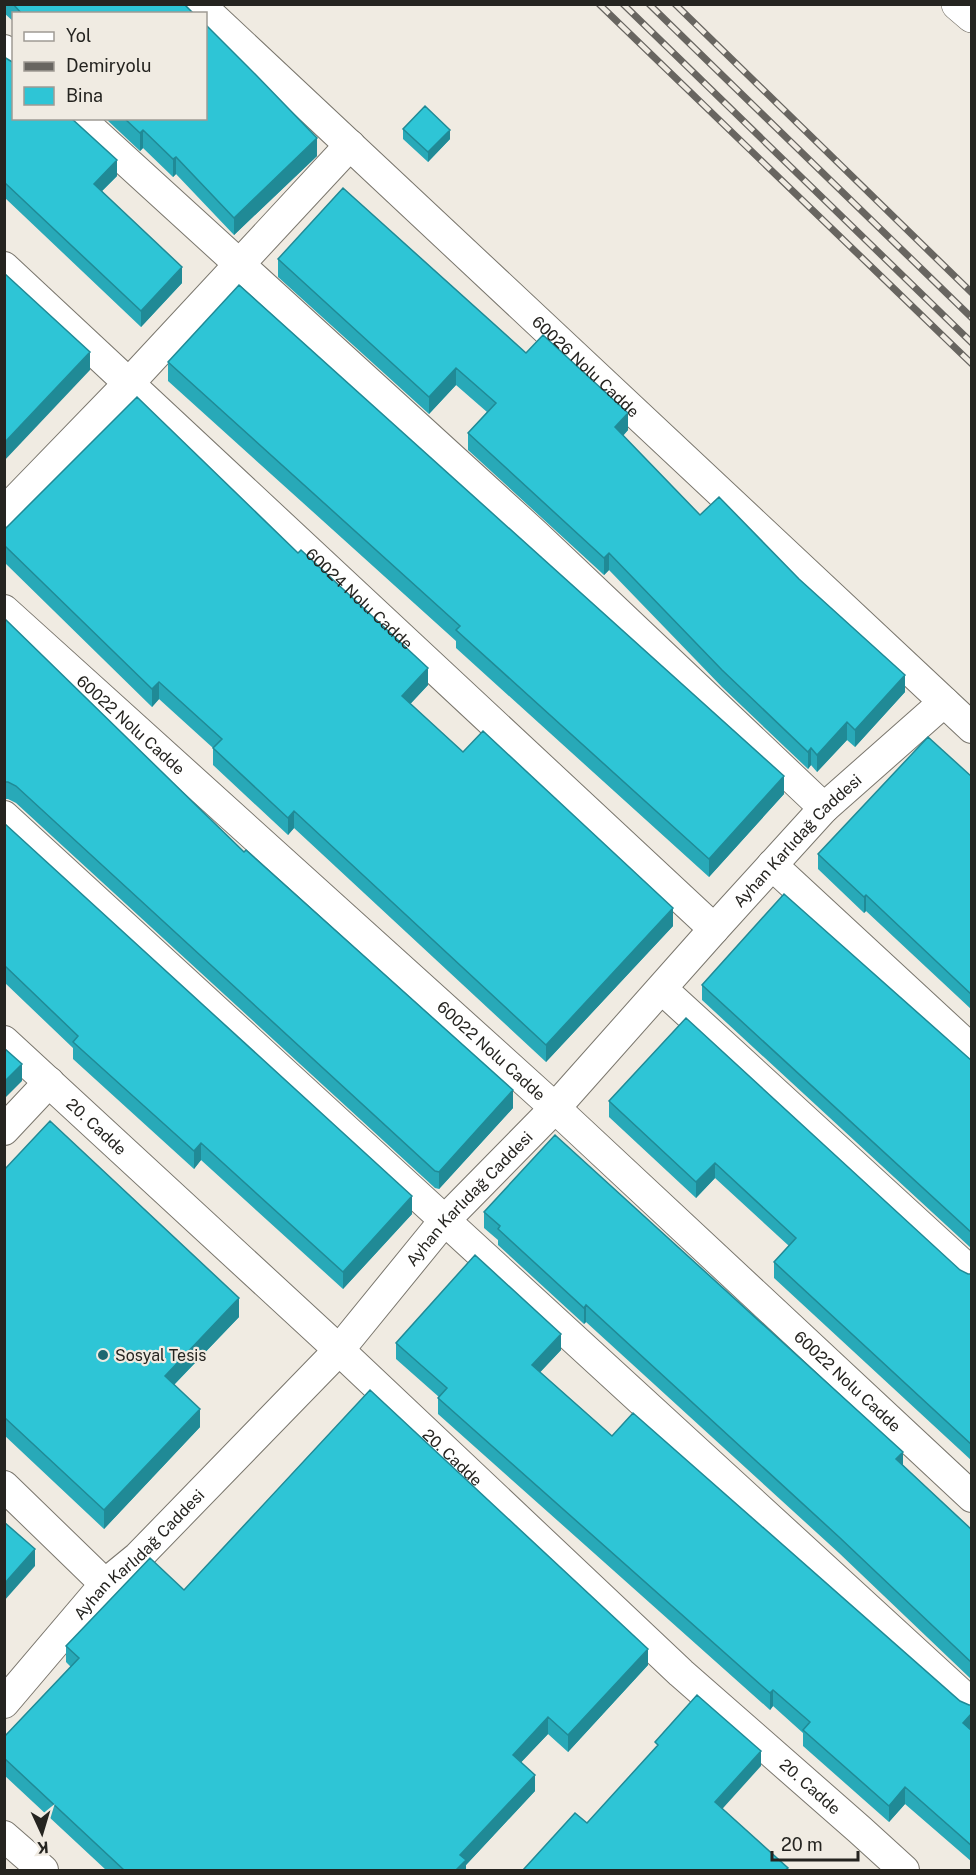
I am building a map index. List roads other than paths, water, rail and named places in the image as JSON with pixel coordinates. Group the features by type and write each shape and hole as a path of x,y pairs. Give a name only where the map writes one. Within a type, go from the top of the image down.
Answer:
{"street":[{"name":"60026 Nolu Cadde","path":"199,4 972,728"},
{"path":"958,4 972,16"},
{"path":"81,120 536,535 824,808"},
{"path":"4,512 130,382 350,145"},
{"name":"60024 Nolu Cadde","path":"4,267 130,382 714,929"},
{"name":"60022 Nolu Cadde","path":"4,610 555,1108 972,1497"},
{"name":"Ayhan Karlıdağ Caddesi","path":"4,1703 105,1584 138,1557 339,1350 444,1221 555,1108 824,808 944,702"},
{"path":"4,816 972,1704"},
{"path":"772,865 972,1050"},
{"path":"662,989 972,1273"},
{"name":"20. Cadde","path":"4,1041 339,1350 681,1673 904,1870"},
{"path":"4,1130 49,1082"},
{"path":"4,1486 105,1584"},
{"path":"4,1836 43,1870"}],"railway":[{"path":"599,4 972,364"},
{"path":"623,4 972,343"},
{"path":"649,4 972,318"},
{"path":"675,4 972,293"}],"place":[{"name":"Sosyal Tesis","path":"103,1355"}]}
